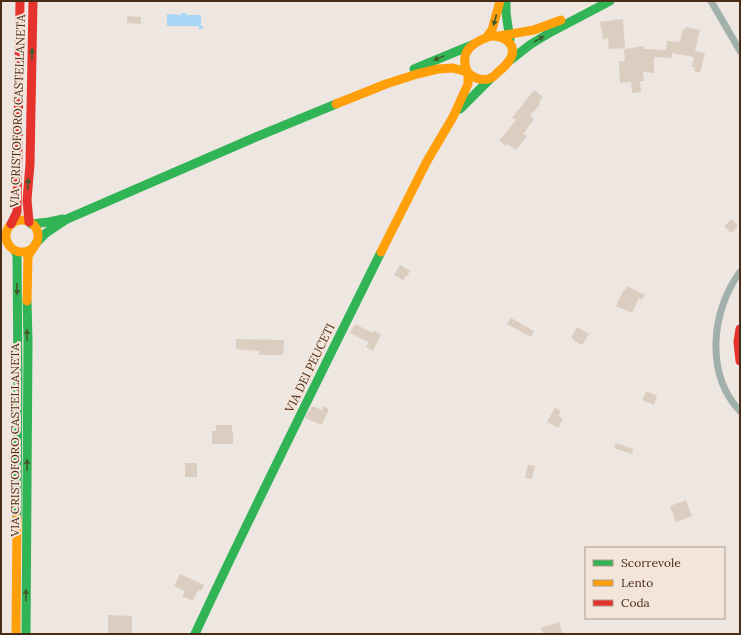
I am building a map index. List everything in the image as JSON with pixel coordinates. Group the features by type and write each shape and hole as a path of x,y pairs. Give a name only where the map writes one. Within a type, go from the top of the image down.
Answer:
{"main road":[{"name":"VIA CRISTOFORO CASTELLANETA","path":"11,224 17,212 20,1"},
{"name":"VIA CRISTOFORO CASTELLANETA","path":"30,223 27,207 30,164 33,1"},
{"path":"486,38 492,30 500,1"},
{"path":"506,1 506,14 512,54 508,62"},
{"path":"386,84 403,74 491,36 499,36 542,28 607,1"},
{"path":"67,218 46,233 30,250 20,252 9,249 4,235 11,224 21,220 30,223 49,222 67,218 249,140 386,84 438,68 459,68 475,78 491,78 508,62 532,44 551,32 610,1"},
{"path":"499,36 507,40 510,44"},
{"path":"467,73 464,60 466,54 475,44"},
{"name":"VIA DEI PEUCETI","path":"195,634 314,386 424,168 453,117 468,84 467,73"},
{"name":"VIA DEI PEUCETI","path":"453,117 491,78"},
{"path":"30,223 37,232 38,238 35,245"},
{"name":"VIA CRISTOFORO CASTELLANETA","path":"26,634 28,348 26,284 28,256 35,245"},
{"name":"VIA CRISTOFORO CASTELLANETA","path":"9,249 17,256 18,378 16,634"},
{"path":"740,330 738,342 740,361"}],"street":[{"path":"711,1 740,51"},
{"path":"740,272 733,281 726,296 717,327 716,341 718,366 723,384 734,405 740,411"}],"water":[{"path":"182,13 186,13 186,15 201,15 201,26 203,26 203,29 199,29 199,26 167,26 167,14 182,15"}],"building":[{"path":"127,16 141,17 141,24 127,23"},
{"path":"623,19 625,48 609,49 608,38 603,39 600,22"},
{"path":"686,27 700,30 695,51 705,53 700,73 694,71 695,67 692,67 694,57 672,53 672,58 654,57 654,73 643,72 644,81 640,81 641,92 632,93 631,82 620,83 619,61 625,61 624,49 644,46 644,49 666,50 667,41 680,42 683,29"},
{"path":"534,90 543,97 539,102 540,104 530,116 534,119 523,134 527,136 516,150 499,141 516,120 512,118"},
{"path":"732,219 738,226 731,233 724,226"},
{"path":"400,265 410,271 403,280 394,275"},
{"path":"627,286 645,295 642,300 639,298 632,313 616,306"},
{"path":"511,318 534,331 531,337 507,324"},
{"path":"355,324 373,333 374,331 381,334 373,351 366,347 369,342 350,333"},
{"path":"577,327 589,334 582,345 571,338"},
{"path":"236,339 284,340 283,355 259,355 259,351 236,349"},
{"path":"646,391 657,396 654,405 642,400"},
{"path":"312,406 322,410 324,406 329,409 322,425 305,418"},
{"path":"555,408 561,411 558,416 563,419 558,428 547,422"},
{"path":"216,425 232,425 233,444 212,444 212,431 216,431"},
{"path":"616,443 633,449 632,454 614,448"},
{"path":"185,463 197,463 197,477 185,477"},
{"path":"528,465 535,466 532,479 525,478"},
{"path":"686,500 692,516 676,522 670,506"},
{"path":"180,574 204,585 201,591 198,590 193,601 182,596 185,591 174,586"},
{"path":"108,615 132,616 132,634 108,634"},
{"path":"559,622 563,634 543,634 541,628"}],"traffic: fast":[{"path":"506,1 506,13 510,40"},
{"path":"508,62 531,44 551,32 610,1"},
{"path":"414,69 472,45"},
{"path":"460,109 491,78"},
{"path":"36,243 46,233 67,219 336,104"},
{"path":"31,224 63,219"},
{"path":"15,251 17,255 18,378 17,518"},
{"path":"195,634 381,252"},
{"path":"26,634 27,301"}],"traffic: slow":[{"path":"486,38 492,30 500,1"},
{"path":"499,36 534,30 561,20"},
{"path":"491,36 496,36 506,40 512,46 512,56 507,64 493,77 489,79 478,79 467,71 465,56 467,51 475,43 491,36"},
{"path":"336,104 386,84 417,74 438,69 453,68 467,72"},
{"path":"381,252 427,161 453,117 468,84 468,74"},
{"path":"22,220 28,221 35,227 38,236 37,242 31,249 22,252 16,251 9,245 6,236 7,230 13,223 22,220"},
{"path":"27,301 28,256 34,247"},
{"path":"16,634 17,518"}],"traffic: jam":[{"path":"11,224 17,212 20,1"},
{"path":"29,222 27,200 30,164 33,1"},
{"path":"740,329 738,342 740,361"}]}
